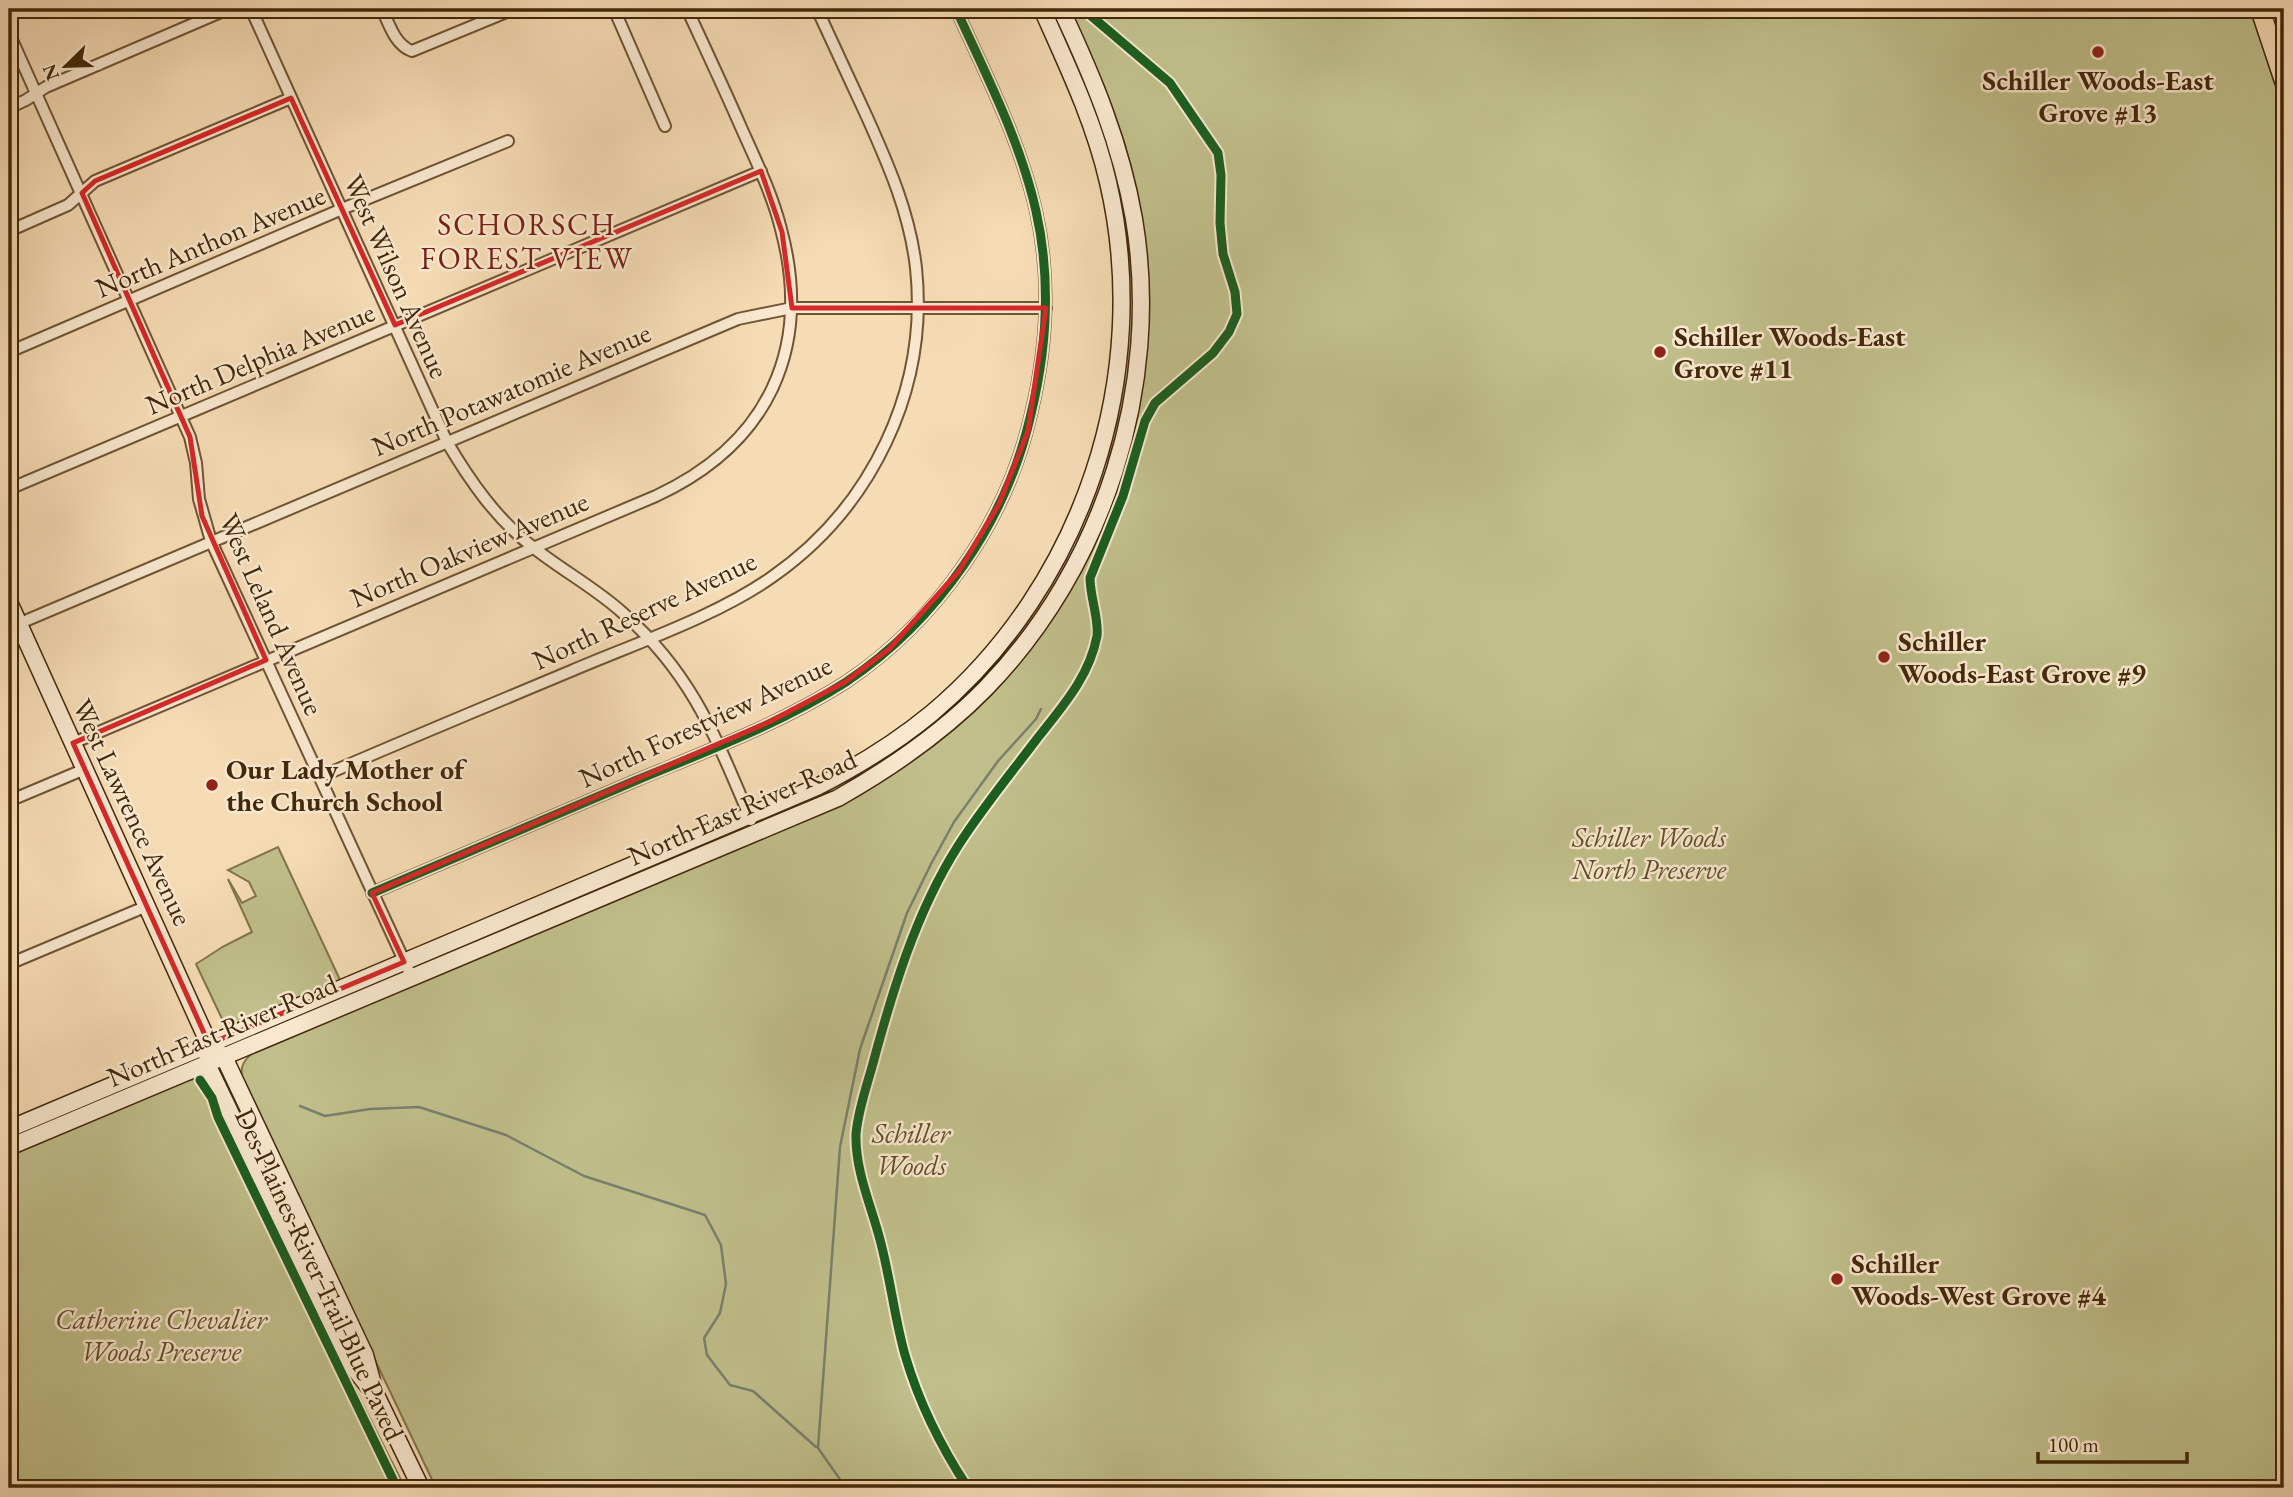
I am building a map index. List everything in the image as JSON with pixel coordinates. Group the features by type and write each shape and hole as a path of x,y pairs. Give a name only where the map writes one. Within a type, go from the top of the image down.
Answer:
{"main road":[{"name":"North East River Road","path":"9,1129 817,788 865,761 911,729 954,694 992,653 1031,603 1076,520 1099,458 1110,415 1121,336 1119,251 1108,182 1075,83 1042,9"},
{"name":"North East River Road","path":"9,1147 838,798 864,784 933,736 1003,669 1060,593 1089,536 1114,474 1128,420 1139,348 1136,234 1127,183 1114,136 1092,75 1062,9"},
{"path":"2260,9 2284,81"},
{"name":"West Lawrence Avenue","path":"9,602 17,632 73,743 209,1044"},
{"path":"209,1044 224,1057 365,1356 376,1395 421,1488"},
{"path":"209,1044 207,1064 350,1363 376,1395"}],"street":[{"path":"9,108 46,87 228,9"},
{"name":"West Wilson Avenue","path":"251,9 447,442 463,470 505,522 532,547 608,600 648,638 677,671 692,692 719,746 757,833"},
{"path":"382,9 404,48 412,51 511,9"},
{"path":"614,9 665,126"},
{"name":"North Oakview Avenue","path":"73,743 680,485 723,454 757,417 778,379 786,356 792,308 782,232 761,170 687,9"},
{"name":"North Reserve Avenue","path":"320,777 708,612 771,579 812,545 838,519 859,492 900,411 913,355 917,307 916,269 904,206 892,174 817,9"},
{"name":"North Forestview Avenue","path":"372,893 719,746 811,702 869,665 914,625 952,580 981,537 1015,468 1028,431 1037,392 1046,308 1037,215 1028,177 1015,140 956,9"},
{"name":"West Leland Avenue","path":"9,33 195,451 199,499 211,541 412,978"},
{"path":"9,231 68,205 95,181 291,98"},
{"name":"North Anthon Avenue","path":"9,352 508,141"},
{"name":"North Delphia Avenue","path":"9,489 761,170"},
{"name":"North Potawatomie Avenue","path":"17,632 211,541 717,327 765,312 792,308 1046,308"},
{"path":"9,801 85,769"},
{"path":"9,964 147,906"}],"highlighted area":[{"path":"291,98 395,325 761,171 782,232 792,308 1046,308 1028,431 999,504 959,571 889,649 845,682 769,722 372,893 404,962 209,1044 73,743 266,660 202,516 190,437 82,193 95,181"}],"green space":[{"name":"Schiller Woods North Preserve","path":"1069,9 2250,9 2284,111 2284,1488 436,1488 245,1087 242,1077 243,1064 254,1052 855,796 902,767 1047,624 1136,415 1136,190 1125,145 1104,86"},
{"path":"278,847 341,982 238,1023 224,1023 196,964 252,932 228,879 242,903 256,896 249,882 228,870"},
{"name":"Catherine Chevalier Woods Preserve","path":"196,1079 208,1085 214,1093 343,1365 405,1488 9,1488 9,1154 184,1081"}],"waterway":[{"path":"846,1488 818,1448 840,1147 860,1049 907,913 931,864 954,822 998,761 1036,719 1041,709"},
{"path":"300,1106 325,1116 370,1109 419,1107 506,1135 584,1176 705,1215 721,1245 726,1284 720,1313 704,1338 707,1355 730,1385 753,1391 816,1447"}],"cycle path":[{"path":"372,893 744,736 822,697 879,657 910,629 964,565 986,530 1020,454 1041,364 1045,287 1041,236 1021,159 956,9"},
{"path":"968,1488 932,1424 905,1355 883,1251 858,1160 856,1134 860,1108 907,953 943,871 1004,781 1063,706 1080,680 1093,652 1097,629 1090,578 1123,496 1145,421 1155,403 1213,353 1229,332 1237,314 1235,292 1223,254 1218,153 1170,83 1083,9"},
{"name":"Des Plaines River Trail Blue Paved","path":"200,1080 212,1098 218,1117 397,1488"}],"place":[{"name":"Schiller Woods-East Grove #13","path":"2098,52"},
{"name":"Schiller Woods-East Grove #11","path":"1660,352"},
{"name":"Schiller Woods-East Grove #9","path":"1884,657"},
{"name":"Our Lady Mother of the Church School","path":"212,785"},
{"name":"Schiller Woods-West Grove #4","path":"1837,1279"}],"district":[{"name":"SCHORSCH FOREST VIEW","path":"527,242"}],"park label":[{"name":"Schiller Woods","path":"911,1149"}]}
